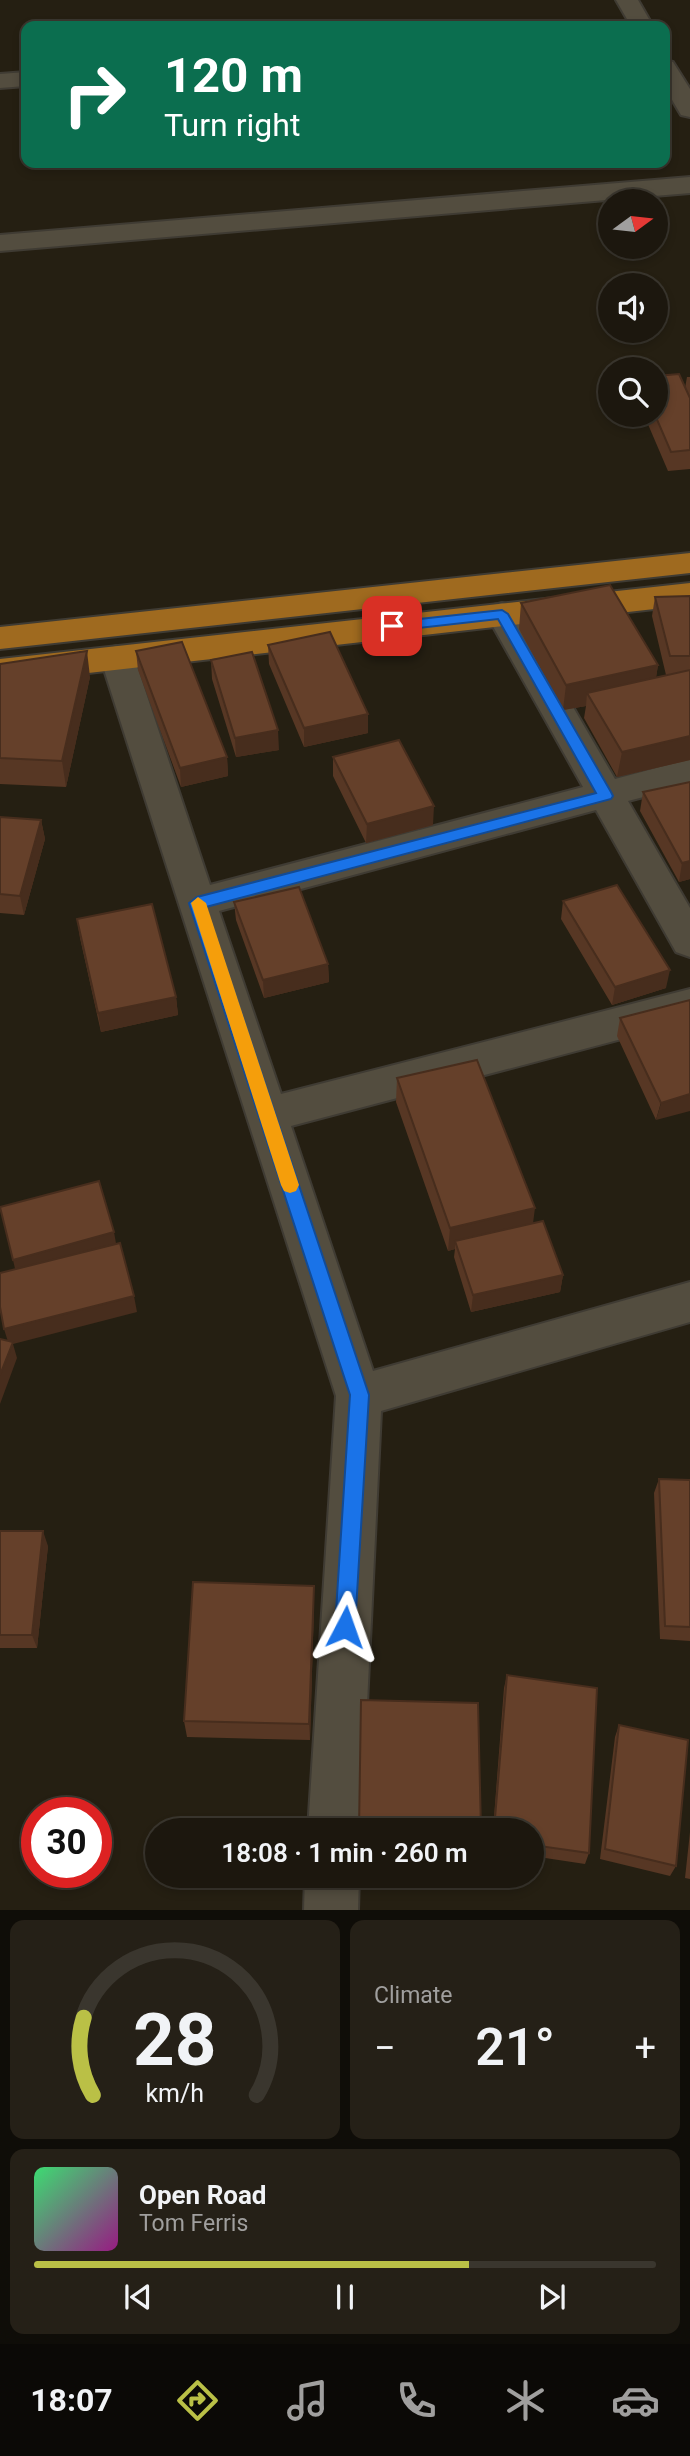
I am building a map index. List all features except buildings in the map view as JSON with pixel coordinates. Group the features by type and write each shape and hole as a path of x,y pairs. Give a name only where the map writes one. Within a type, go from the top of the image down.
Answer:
{"highway":[{"path":"0,638 690,563"},
{"path":"0,671 690,594"}],"street":[{"path":"627,0 639,21"},
{"path":"670,76 690,110"},
{"path":"0,81 21,79"},
{"path":"0,243 690,186"},
{"path":"502,614 690,943"},
{"path":"117,657 359,1395 335,1818"},
{"path":"197,903 690,772"},
{"path":"267,1115 690,1005"},
{"path":"359,1395 690,1302"},
{"path":"331,1910 332,1888"}],"slow traffic":[{"path":"198,903 290,1185"}],"route":[{"path":"345,1627 359,1395 197,903 606,796 502,614 392,626"}]}
